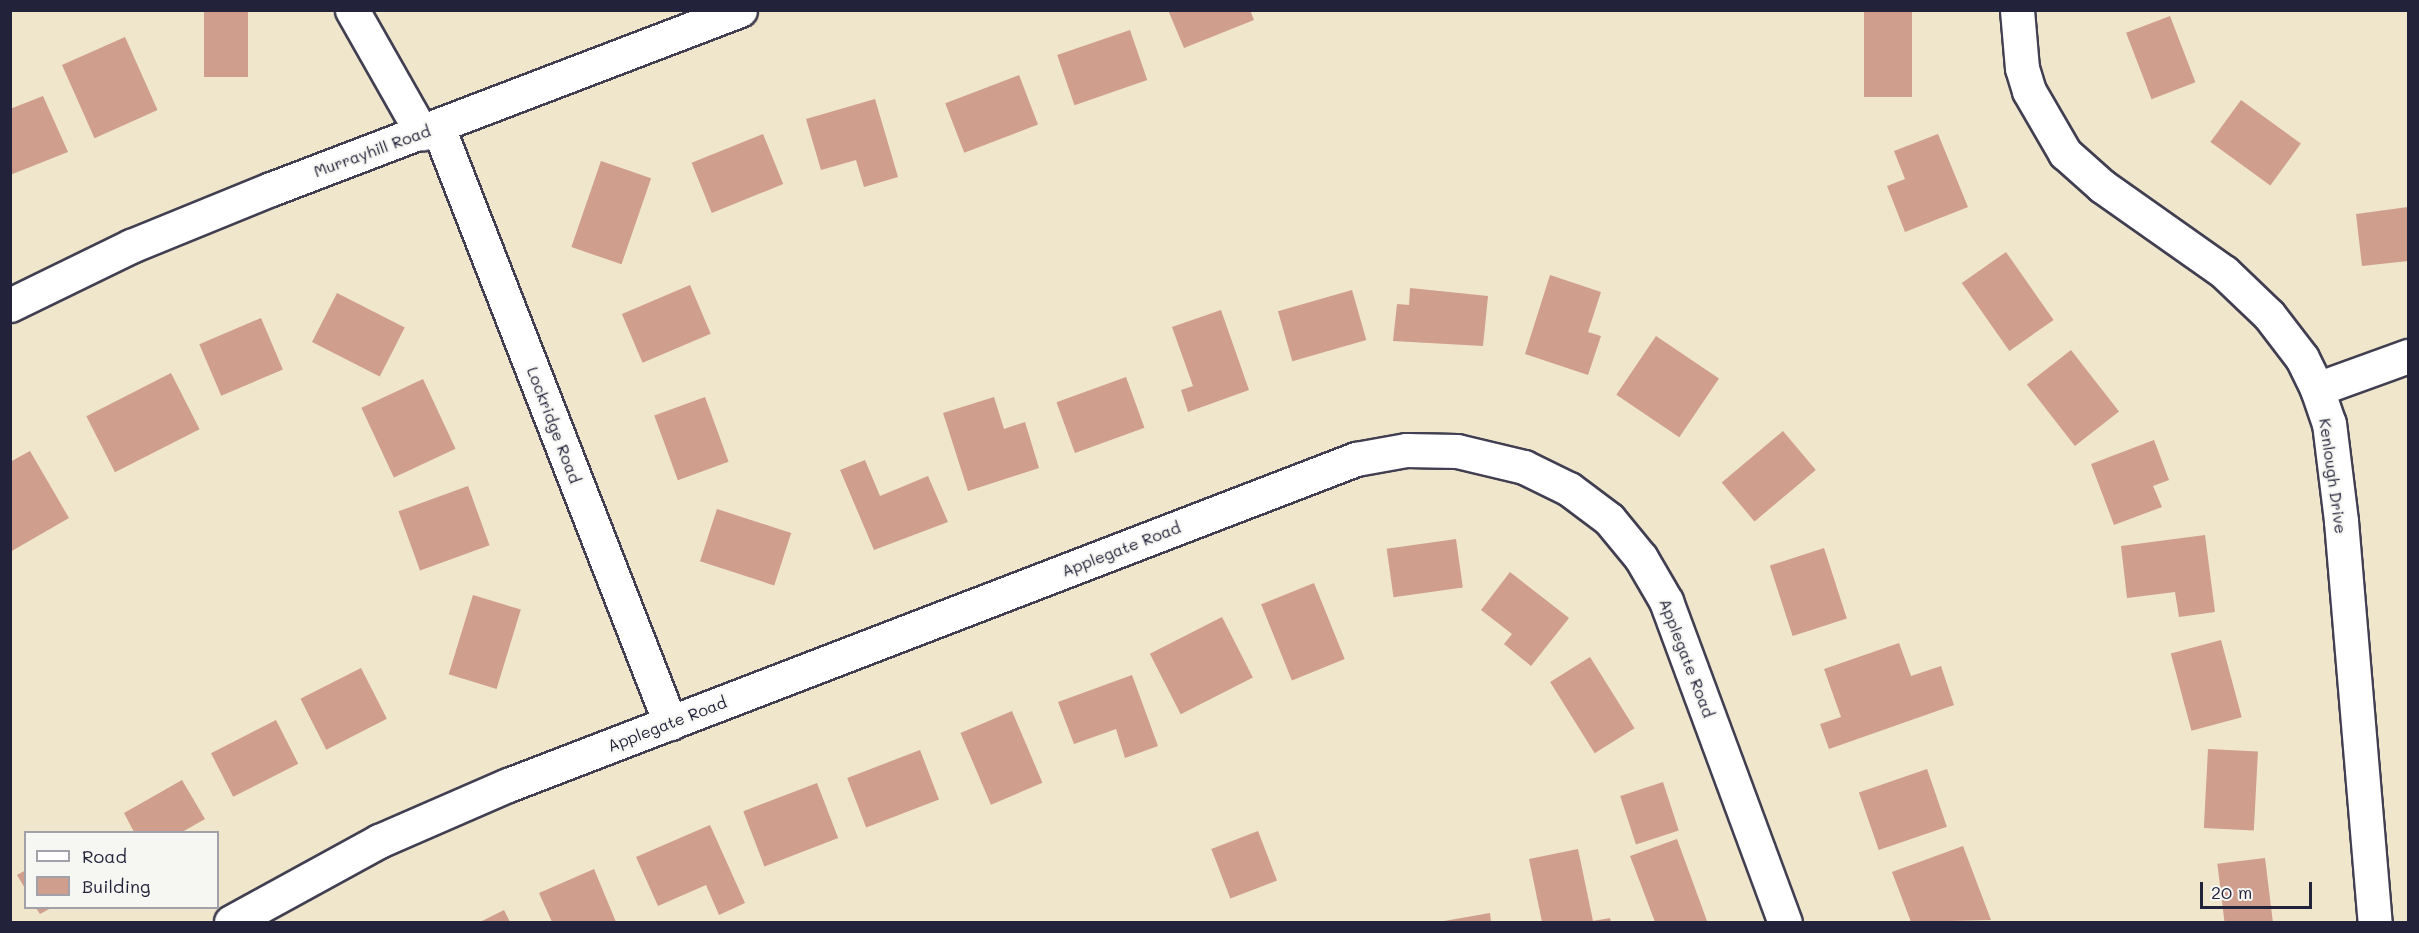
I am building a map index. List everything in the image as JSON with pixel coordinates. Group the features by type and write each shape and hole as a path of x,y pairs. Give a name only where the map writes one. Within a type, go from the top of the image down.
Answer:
{"street":[{"name":"Lockridge Road","path":"352,10 430,130 670,723"},
{"name":"Murrayhill Road","path":"10,305 142,242 740,10"},
{"name":"Kenlough Drive","path":"2017,10 2022,68 2029,91 2065,153 2102,186 2224,272 2269,315 2302,358 2318,389 2329,423 2341,521 2375,922"},
{"path":"2318,389 2409,357"},
{"name":"Applegate Road","path":"231,922 379,841 508,784 1356,459 1406,450 1483,454 1524,466 1569,489 1609,519 1641,558 1666,601 1785,922"}],"building":[{"path":"204,10 248,10 248,77 204,77"},
{"path":"1168,10 1250,10 1254,20 1184,48"},
{"path":"1864,10 1912,10 1912,97 1864,97"},
{"path":"2170,16 2195,82 2152,99 2126,33"},
{"path":"1130,30 1147,80 1074,105 1057,55"},
{"path":"125,37 158,110 95,138 62,65"},
{"path":"1019,75 1038,124 964,153 945,103"},
{"path":"43,96 68,152 10,175 10,109"},
{"path":"875,99 898,177 864,187 856,160 821,170 806,119"},
{"path":"2241,100 2301,143 2270,186 2210,142"},
{"path":"763,134 783,184 712,213 692,163"},
{"path":"1938,134 1968,207 1905,232 1887,186 1905,179 1894,151"},
{"path":"601,161 651,178 621,264 571,247"},
{"path":"2408,207 2408,261 2362,266 2356,214"},
{"path":"2006,252 2054,320 2009,351 1962,283"},
{"path":"1550,275 1601,292 1588,332 1601,336 1588,375 1525,354"},
{"path":"690,285 711,334 643,363 622,314"},
{"path":"1410,288 1488,296 1483,346 1393,341 1397,304 1409,305"},
{"path":"1352,290 1366,340 1292,361 1278,311"},
{"path":"337,293 405,328 380,377 312,342"},
{"path":"1221,310 1249,390 1188,412 1181,390 1193,386 1172,327"},
{"path":"261,318 283,370 221,396 199,344"},
{"path":"1656,336 1719,378 1679,437 1616,395"},
{"path":"2071,350 2119,411 2075,446 2027,384"},
{"path":"171,373 200,429 115,472 86,416"},
{"path":"1126,377 1144,428 1075,453 1056,402"},
{"path":"423,379 456,449 394,478 361,408"},
{"path":"705,397 729,462 678,480 654,415"},
{"path":"994,397 1004,429 1025,422 1039,468 968,491 943,413"},
{"path":"1783,431 1816,470 1754,521 1722,482"},
{"path":"2154,440 2169,480 2153,486 2162,507 2114,525 2091,464"},
{"path":"30,451 69,518 10,552 10,462"},
{"path":"865,460 880,496 928,476 948,522 874,550 840,470"},
{"path":"468,486 490,545 420,571 398,511"},
{"path":"717,509 791,533 774,585 700,561"},
{"path":"2205,535 2215,612 2179,617 2175,592 2127,598 2121,546"},
{"path":"1456,539 1463,588 1394,597 1387,549"},
{"path":"1824,548 1847,618 1793,636 1770,566"},
{"path":"1510,572 1569,618 1531,666 1504,644 1512,634 1481,610"},
{"path":"1314,583 1345,659 1292,680 1261,604"},
{"path":"473,595 521,610 497,689 449,674"},
{"path":"1222,617 1253,678 1181,714 1150,654"},
{"path":"2221,640 2242,717 2191,731 2171,653"},
{"path":"1899,643 1911,676 1941,666 1954,705 1829,749 1820,724 1841,717 1824,669"},
{"path":"1590,657 1635,728 1595,753 1550,682"},
{"path":"361,668 387,719 326,750 300,699"},
{"path":"1132,675 1158,746 1125,758 1116,729 1074,744 1058,702"},
{"path":"1012,711 1042,783 991,805 960,733"},
{"path":"276,720 298,764 233,797 211,753"},
{"path":"2208,749 2258,752 2254,831 2204,828"},
{"path":"920,750 939,799 866,827 847,778"},
{"path":"1927,769 1947,827 1879,850 1859,792"},
{"path":"182,780 205,819 184,831 133,831 124,813"},
{"path":"1663,782 1679,831 1636,844 1620,796"},
{"path":"817,783 838,838 764,866 743,811"},
{"path":"710,825 745,903 719,915 706,885 658,906 636,857"},
{"path":"1258,831 1277,880 1230,898 1211,849"},
{"path":"1677,839 1707,921 1655,922 1630,856"},
{"path":"1963,846 1991,920 1911,922 1892,872"},
{"path":"1578,849 1593,921 1610,918 1611,922 1542,922 1529,859"},
{"path":"2265,858 2273,922 2224,922 2217,864"},
{"path":"594,869 616,922 552,922 539,893"},
{"path":"24,871 24,887 17,875"},
{"path":"37,909 49,909 40,914"},
{"path":"504,910 510,922 480,922"},
{"path":"1490,913 1491,922 1444,921"}]}
